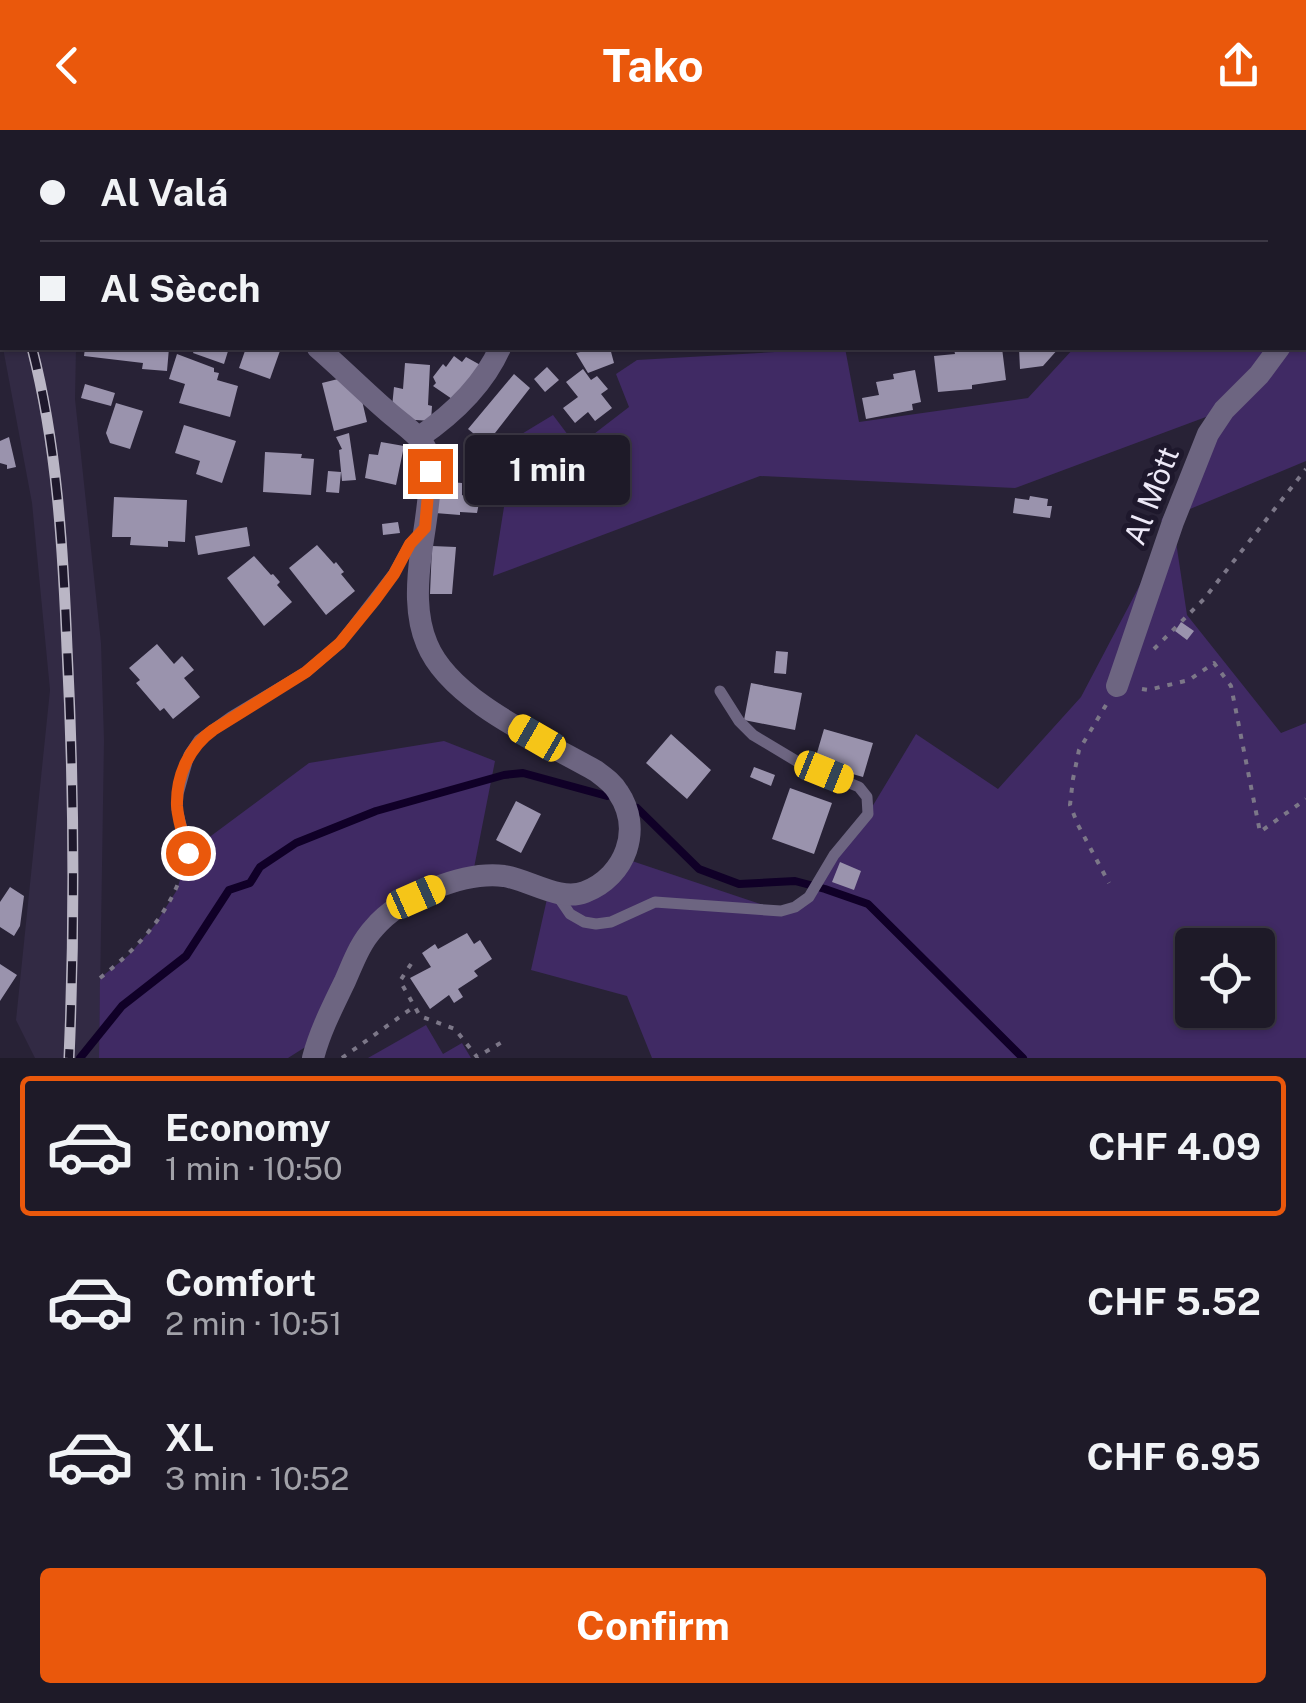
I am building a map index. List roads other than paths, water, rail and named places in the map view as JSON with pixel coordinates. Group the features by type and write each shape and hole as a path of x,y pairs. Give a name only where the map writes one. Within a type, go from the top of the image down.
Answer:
{"street":[{"path":"313,1058 362,945 372,929 399,907 452,883 490,875 507,876 567,894 588,891 613,873 629,845 630,828 616,788 596,771 482,706 449,679 436,661 422,630 419,609 428,454 418,438 320,350"},
{"path":"418,438 472,393 499,350"},
{"name":"Al Mòtt","path":"1117,686 1172,522 1208,434 1278,350"}],"lane":[{"path":"188,853 177,809 178,794 189,755 199,740 306,672 340,643 425,528"},
{"path":"555,891 570,914 596,924 611,922 655,902 781,910 796,908 809,897 834,855 868,814 867,797 859,787 798,762 753,735 739,721 720,690"}],"waterway":[{"path":"80,1058 122,1006 186,956 229,890 250,883 260,867 296,843 376,811 504,775 523,773 607,796"},
{"path":"637,808 699,869 739,884 795,881 868,904 1023,1058"}],"railway":[{"path":"32,350 53,459 65,610 73,853 69,1058"}]}
